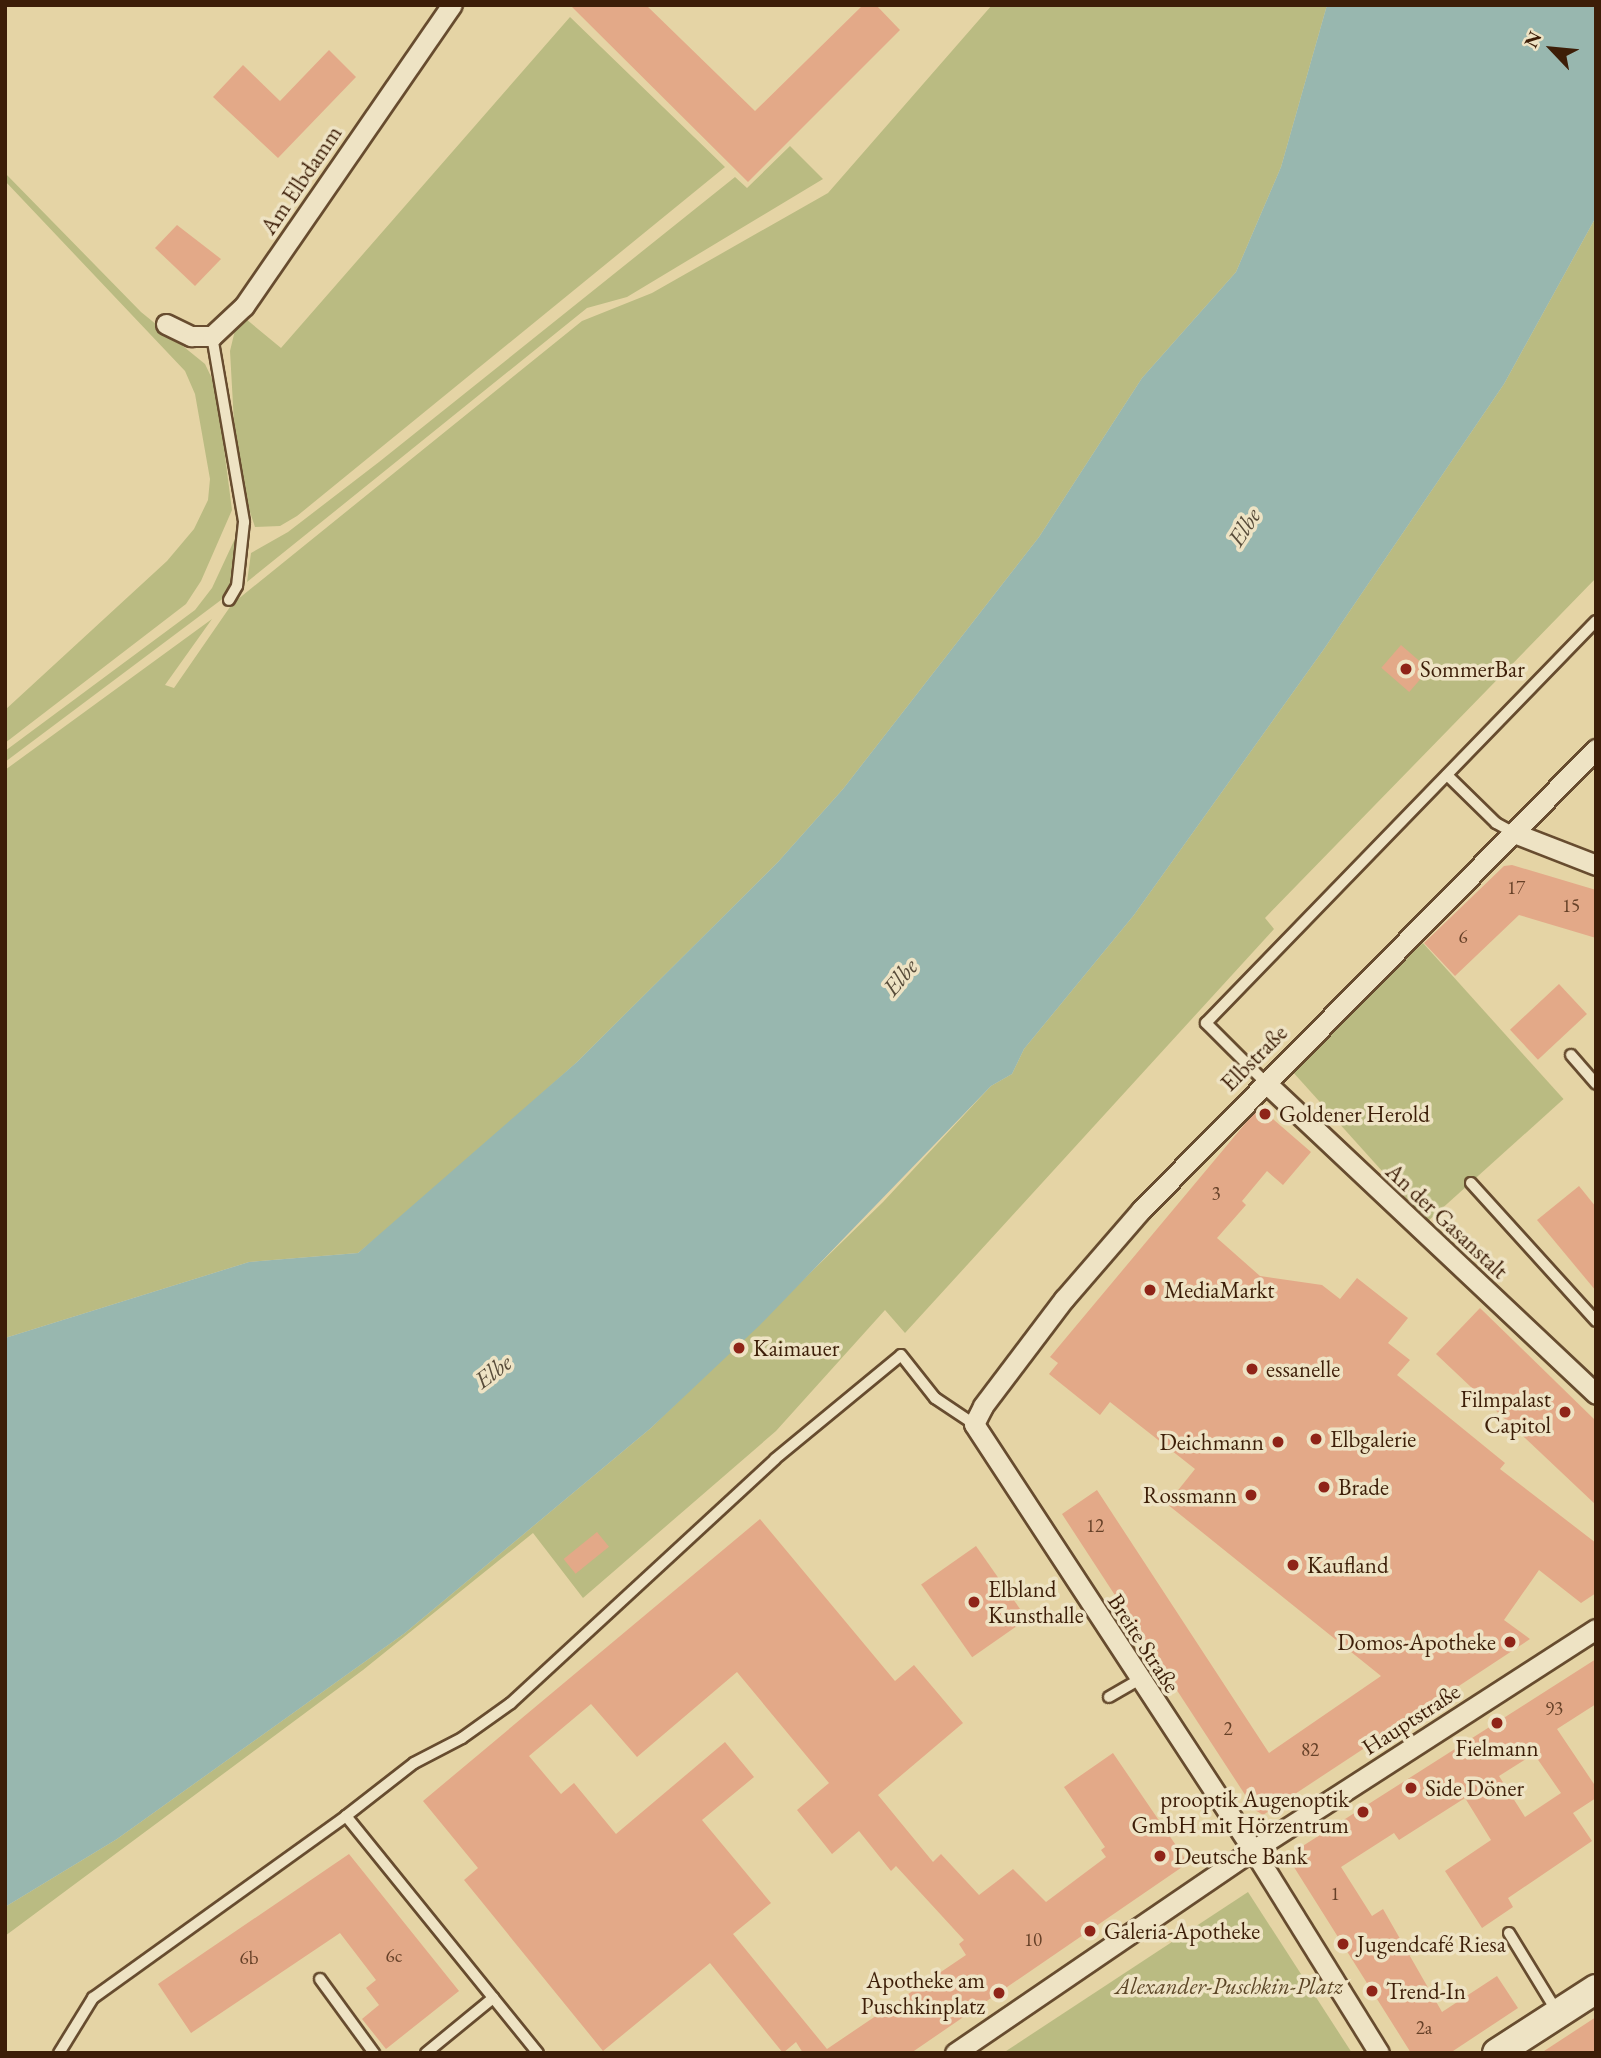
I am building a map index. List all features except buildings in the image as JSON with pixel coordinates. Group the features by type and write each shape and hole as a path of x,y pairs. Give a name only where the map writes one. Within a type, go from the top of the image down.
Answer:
{"main road":[{"path":"1497,2053 1596,1989"}],"street":[{"name":"Am Elbdamm","path":"212,337 244,306 452,5"},
{"path":"166,324 191,336 212,337"},
{"name":"Elbstraße","path":"974,1424 983,1406 1064,1299 1141,1210 1596,749"},
{"path":"1514,833 1596,865"},
{"name":"An der Gasanstalt","path":"1266,1083 1596,1394"},
{"name":"Breite Straße","path":"974,1424 1138,1679 1253,1850"},
{"name":"Hauptstraße","path":"1253,1850 1596,1629"},
{"path":"955,2053 1253,1850 1379,2053"}],"lane":[{"path":"212,337 223,377 244,522 237,586 229,600"},
{"path":"1266,1083 1206,1023 1596,621"},
{"path":"1447,775 1496,823 1514,833"},
{"path":"1571,1055 1596,1084"},
{"path":"1471,1183 1596,1321"},
{"path":"58,2053 93,1997 346,1816 414,1763 462,1738 511,1703 775,1459 901,1355 935,1398 974,1424"},
{"path":"1109,1698 1138,1679"},
{"path":"346,1816 538,2053"},
{"path":"1509,1933 1558,2014"},
{"path":"320,1979 374,2053"},
{"path":"426,2053 493,1998"}],"green space":[{"path":"992,5 1327,5 1281,167 1236,272 1142,378 1039,537 843,789 778,862 577,1062 427,1196 358,1253 249,1262 5,1338 5,770 212,619 165,685 174,688 232,604 582,321 652,293 828,193"},
{"path":"570,17 725,167 297,516 280,526 255,527 247,503 234,423 230,351 236,326 246,319 281,348"},
{"path":"790,146 823,179 627,297 587,308 247,582 251,553 288,532 379,462 735,177 747,188"},
{"path":"5,173 141,312 205,364 216,387 232,510 201,581 186,604 5,743 5,710 167,561 194,529 208,500 210,479 195,394 185,371 5,181"},
{"path":"1596,217 1596,578 1265,918 1274,929 905,1333 885,1310 776,1431 583,1598 533,1533 363,1670 5,1936 5,1907 117,1839 405,1633 651,1428 883,1202 991,1086 1012,1074 1024,1049 1134,915 1324,649 1504,384"},
{"path":"239,530 229,594 5,762 5,751 195,610 212,588"},
{"path":"1423,943 1564,1099 1428,1222 1287,1065"},
{"name":"Alexander-Puschkin-Platz","path":"1248,1892 1352,2053 1003,2053"}],"water":[{"name":"Elbe","path":"1327,5 1596,5 1596,217 1504,384 1324,649 1134,915 1024,1049 1012,1074 991,1086 760,1325 651,1428 405,1633 117,1839 5,1907 5,1338 249,1262 358,1253 577,1062 778,862 843,789 1039,537 1142,378 1236,272 1281,167"}],"place":[{"name":"SommerBar","path":"1406,669"},
{"name":"Goldener Herold","path":"1265,1114"},
{"name":"MediaMarkt","path":"1150,1290"},
{"name":"Kaimauer","path":"739,1348"},
{"name":"essanelle","path":"1252,1369"},
{"name":"Filmpalast Capitol","path":"1565,1412"},
{"name":"Elbgalerie","path":"1316,1439"},
{"name":"Deichmann","path":"1278,1442"},
{"name":"Brade","path":"1324,1487"},
{"name":"Rossmann","path":"1251,1495"},
{"name":"Kaufland","path":"1293,1565"},
{"name":"Elbland Kunsthalle","path":"974,1602"},
{"name":"Domos-Apotheke","path":"1510,1642"},
{"name":"Fielmann","path":"1497,1723"},
{"name":"Side Döner","path":"1411,1788"},
{"name":"prooptik Augenoptik GmbH mit Hörzentrum","path":"1363,1812"},
{"name":"Deutsche Bank","path":"1160,1856"},
{"name":"Galeria-Apotheke","path":"1090,1931"},
{"name":"Jugendcafé Riesa","path":"1343,1944"},
{"name":"Trend-In","path":"1372,1991"},
{"name":"Apotheke am Puschkinplatz","path":"999,1993"}]}
